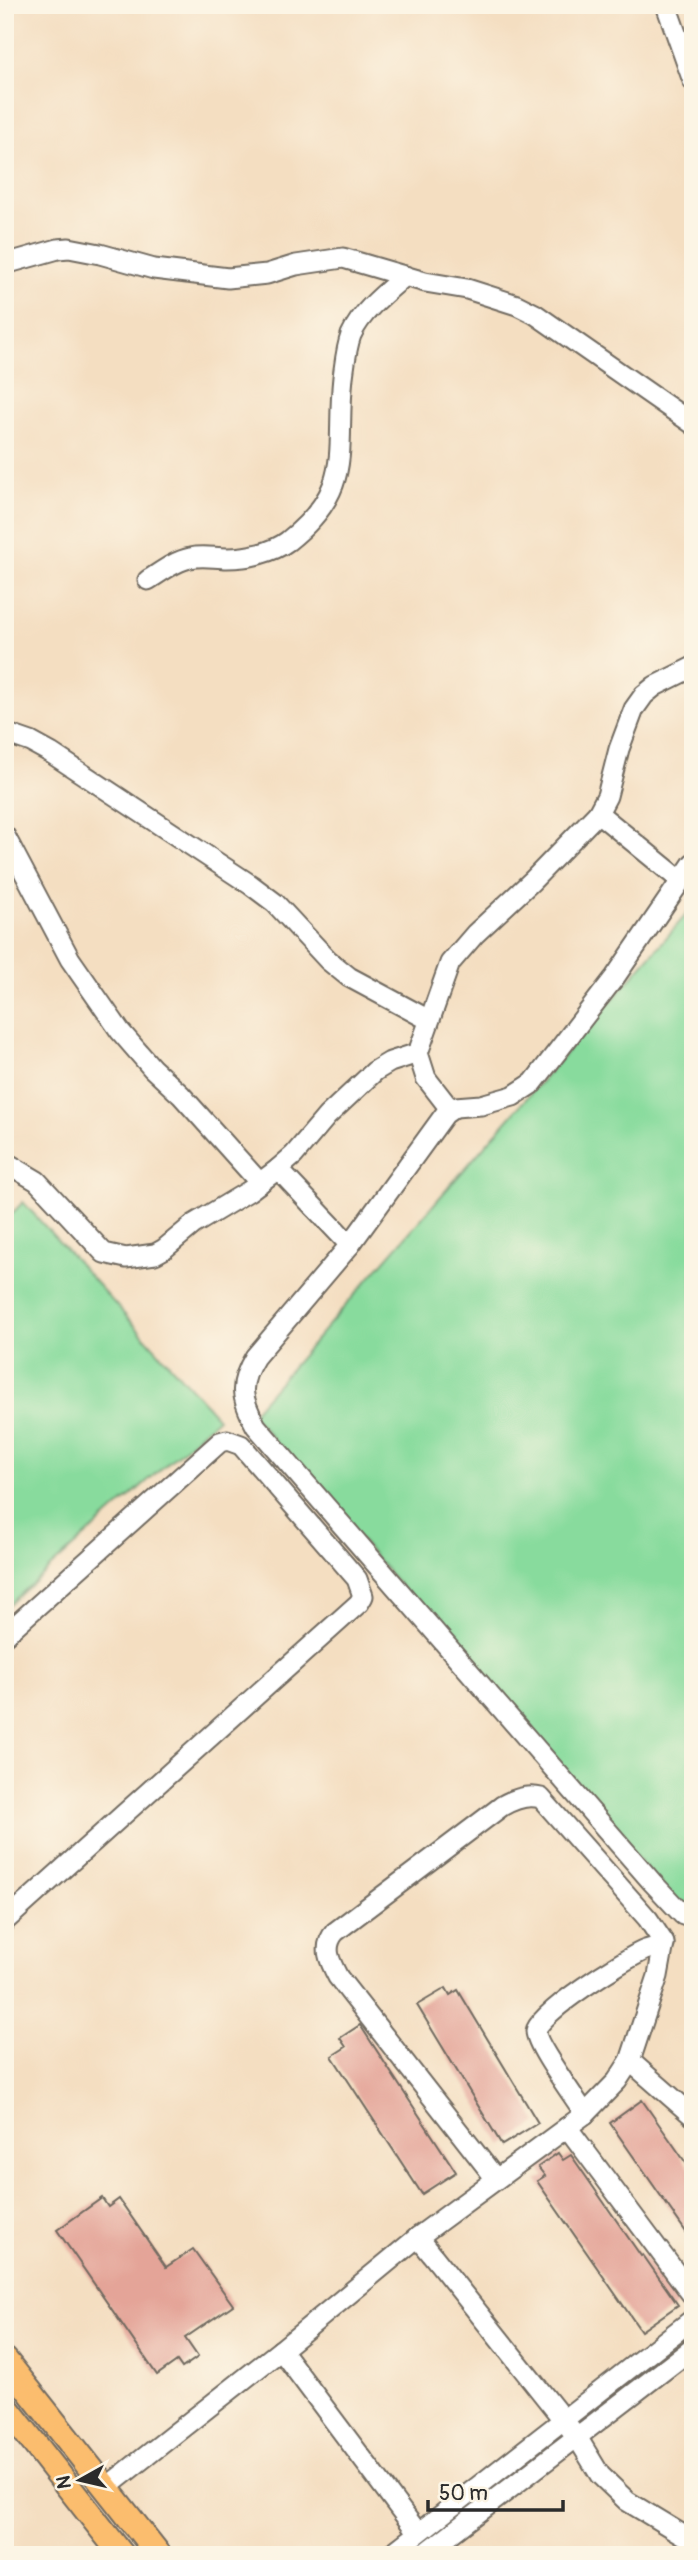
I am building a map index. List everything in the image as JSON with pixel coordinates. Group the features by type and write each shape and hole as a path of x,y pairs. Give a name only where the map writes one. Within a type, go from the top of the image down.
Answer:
{"main road":[{"path":"5,2360 159,2555"},
{"path":"5,2406 122,2555"}],"street":[{"path":"666,5 693,81"},
{"path":"5,264 58,248 69,248 154,269 228,278 267,274 296,265 343,258 405,276 467,289 517,305 535,314 693,424"},
{"path":"148,580 187,558 245,556 274,548 286,542 321,509 330,497 338,474 341,399 349,342 358,322 405,276"},
{"path":"450,1109 426,1078 418,1053 444,975 457,954 598,813 607,796 618,748 634,709 644,695 655,686 693,667"},
{"path":"8,741 51,753 251,885 275,903 328,960 349,977 429,1020"},
{"path":"598,813 680,880"},
{"path":"5,836 70,959 120,1031 260,1183"},
{"path":"693,863 631,955 533,1083 513,1096 498,1101 450,1109 350,1245 255,1357 245,1374 245,1405 256,1426 652,1882 683,1915 690,1916 693,1913"},
{"path":"5,1162 37,1181 104,1253 117,1257 140,1257 164,1249 194,1224 260,1183 294,1155 327,1116 368,1076 390,1062 418,1053"},
{"path":"278,1169 350,1245"},
{"path":"5,1635 220,1442 227,1440 241,1445 356,1579 363,1596 359,1603 5,1921"},
{"path":"107,2487 281,2350 418,2237 585,2114 617,2081 630,2061 658,1976 664,1945 661,1937 541,1798 530,1796 514,1799 502,1806 330,1938 328,1951 338,1977 496,2179"},
{"path":"585,2114 541,2047 537,2036 538,2026 556,2007 613,1967 643,1951 664,1945"},
{"path":"630,2061 693,2116"},
{"path":"567,2127 693,2296"},
{"path":"418,2237 564,2420 600,2475 619,2494 693,2541"},
{"path":"390,2555 693,2319"},
{"path":"423,2555 693,2348"},
{"path":"281,2350 418,2533"}],"green space":[{"path":"693,907 693,1937 690,1920 251,1414"},
{"path":"23,1202 218,1418 5,1608 5,1221"}],"building":[{"path":"446,1988 450,1995 458,1990 538,2123 502,2145 417,2005"},
{"path":"360,2025 456,2172 422,2194 332,2056 346,2047 340,2038"},
{"path":"642,2100 693,2173 693,2242 610,2123"},
{"path":"558,2153 563,2160 571,2155 678,2305 641,2331 537,2181 545,2176 538,2167"},
{"path":"102,2198 108,2207 119,2199 166,2267 193,2249 233,2305 185,2338 198,2357 182,2368 177,2361 157,2375 57,2230"}]}
